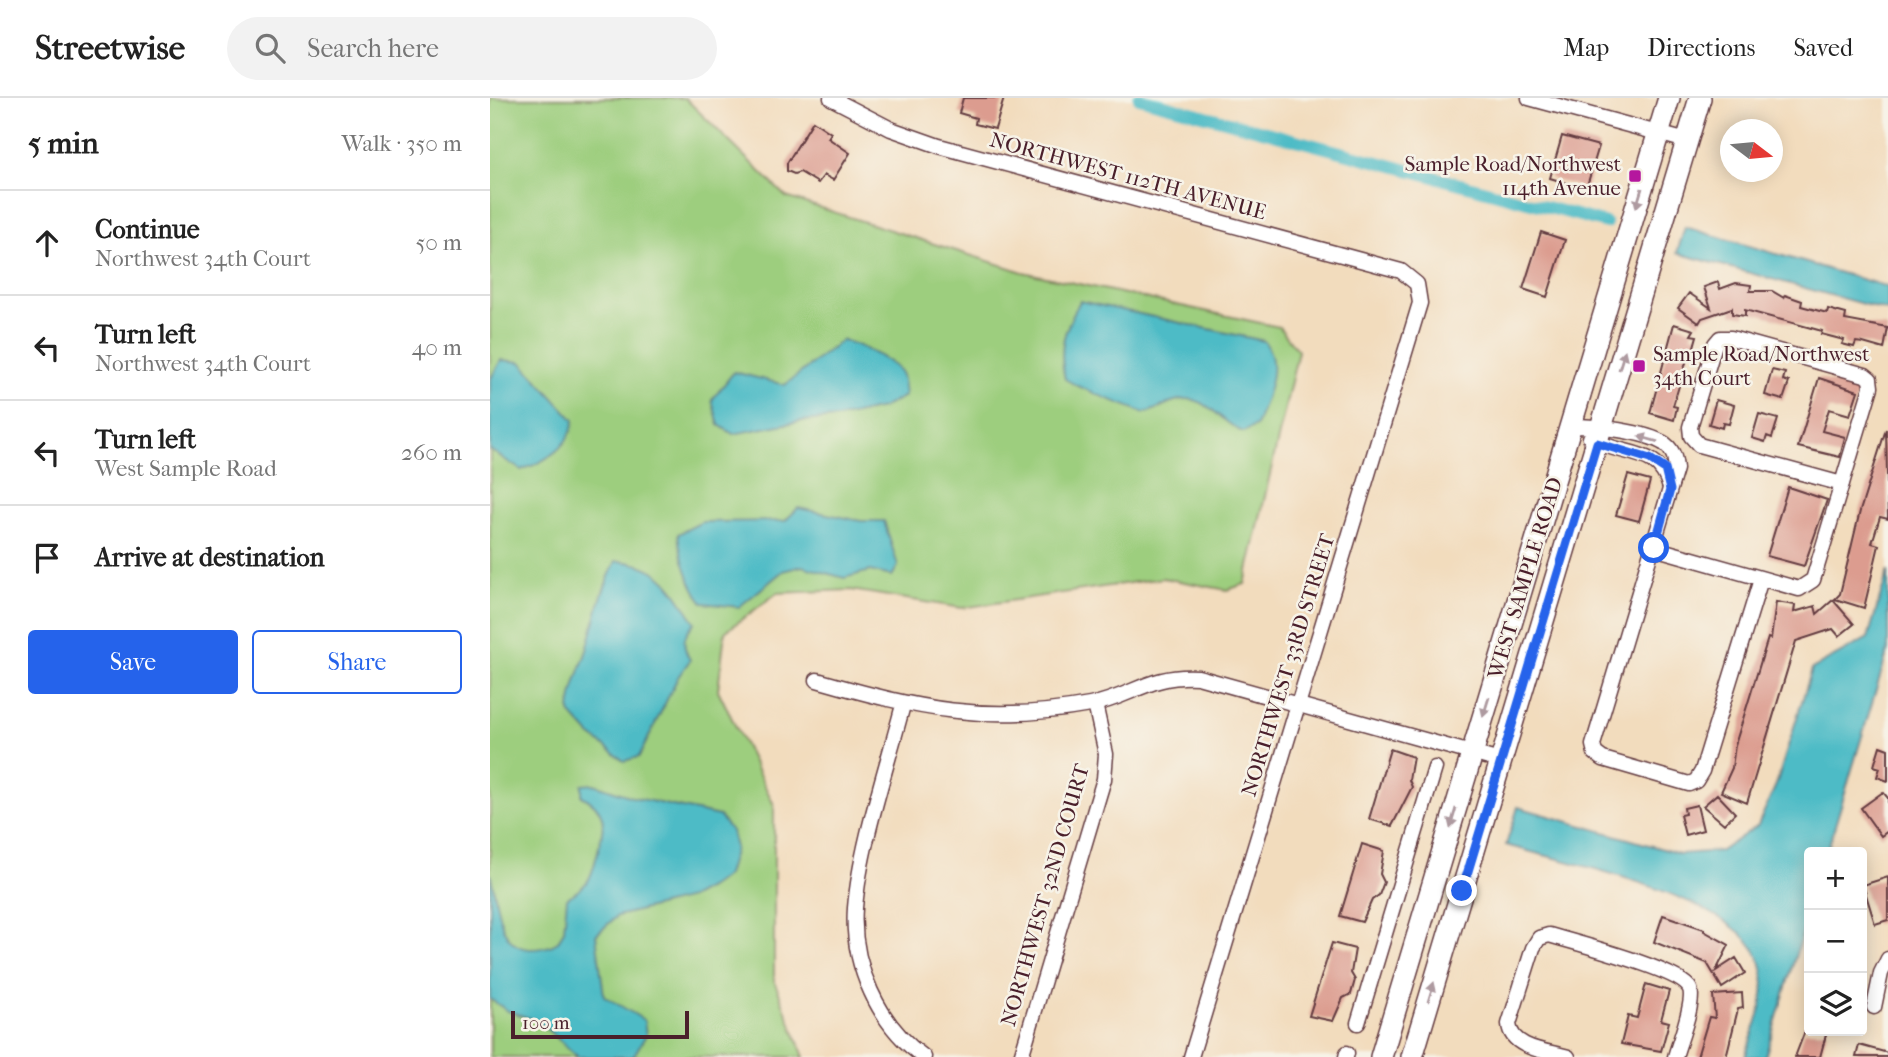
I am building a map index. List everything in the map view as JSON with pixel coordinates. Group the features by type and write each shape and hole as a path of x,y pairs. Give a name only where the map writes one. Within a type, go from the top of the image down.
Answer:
{"main road":[{"name":"WEST SAMPLE ROAD","path":"1381,1057 1669,98"},
{"name":"WEST SAMPLE ROAD","path":"1412,1057 1700,98"}],"street":[{"name":"NORTHWEST 112TH AVENUE","path":"831,98 891,129 939,146 1401,271 1417,284"},
{"path":"1529,98 1687,141"},
{"name":"NORTHWEST 33RD STREET","path":"1191,1057 1420,303 1417,284"},
{"path":"1654,548 1799,589 1813,580 1842,484 1871,387 1870,379 1865,375 1731,338 1720,338 1715,344 1690,436 1699,445 1842,484"},
{"path":"1571,426 1600,434 1664,444 1674,454 1676,469 1593,745 1595,753 1603,759 1689,784 1696,781 1702,771 1761,579"},
{"path":"1600,434 1665,469 1670,490"},
{"path":"817,680 903,705 1008,715 1095,704 1155,680 1176,676 1198,677 1298,702 1500,761"},
{"name":"NORTHWEST 32ND COURT","path":"1021,1057 1104,779 1106,754 1095,704"},
{"path":"903,705 862,869 855,909 858,948 867,984 886,1019 924,1057"},
{"path":"1357,1023 1434,768"},
{"path":"1568,1057 1517,1042 1510,1034 1509,1024 1539,938 1549,935 1621,955 1682,979 1689,988 1691,999 1675,1057"},
{"path":"1874,1007 1881,972 1888,959"}],"green space":[{"path":"490,98 685,98 786,197 1023,272 1279,327 1298,351 1245,584 1227,590 1163,578 962,608 851,590 777,593 725,632 718,690 774,805 774,980 804,1057 490,1057"}],"water":[{"path":"1685,227 1888,287 1888,311 1677,253"},
{"path":"1080,301 1264,341 1272,361 1272,372 1256,426 1243,432 1195,400 1171,402 1144,413 1065,379 1062,347"},
{"path":"842,340 857,345 897,368 902,376 905,396 882,408 838,418 801,421 733,434 719,425 712,400 734,372 785,385"},
{"path":"501,360 521,362 574,420 568,438 555,452 521,470 490,450 490,380"},
{"path":"798,508 861,521 884,521 898,566 892,576 870,571 844,578 802,566 783,571 739,607 703,603 686,570 678,534 702,522 785,521"},
{"path":"616,561 632,563 655,572 672,588 695,622 685,640 685,649 690,660 678,677 639,757 624,761 590,735 570,713 574,688 599,605"},
{"path":"1888,571 1888,650 1829,847 1804,847 1804,928 1765,1057 1745,1057 1761,1008 1764,983 1759,958 1743,936 1718,917 1646,885 1506,845 1518,807 1680,854 1721,851 1758,825 1776,785 1812,669 1868,638"},
{"path":"594,784 632,797 719,816 731,831 735,848 727,875 714,885 690,898 617,916 596,935 604,996 644,1020 646,1035 633,1057 578,1057 538,1021 508,1011 490,999 490,873 500,920 511,941 520,947 531,949 545,948 558,942 564,930 567,898 589,879 600,842 603,826 600,813 582,796 582,785"}],"building":[{"path":"963,98 1004,98 995,129 975,124 976,118 959,113"},
{"path":"813,121 831,133 828,138 850,153 833,180 824,175 818,183 800,172 794,174 787,171 787,163"},
{"path":"1562,136 1599,146 1586,189 1550,178"},
{"path":"1541,232 1565,240 1547,297 1523,289"},
{"path":"1718,282 1720,289 1736,283 1751,285 1750,291 1772,291 1784,298 1785,295 1802,301 1801,306 1827,313 1828,309 1846,314 1845,320 1888,328 1884,349 1856,342 1854,347 1842,344 1844,340 1821,334 1822,331 1745,310 1745,316 1732,314 1732,308 1702,318 1699,323 1678,308 1689,293 1711,308 1704,287"},
{"path":"1674,324 1694,330 1691,335 1697,336 1693,350 1690,349 1673,406 1677,407 1674,420 1650,413"},
{"path":"1772,370 1785,373 1783,380 1789,382 1783,400 1765,395"},
{"path":"1819,378 1858,391 1850,415 1829,409 1822,431 1845,437 1840,457 1798,447"},
{"path":"1716,400 1734,405 1729,424 1723,423 1722,428 1709,424"},
{"path":"1759,414 1778,419 1772,438 1767,436 1765,442 1752,438"},
{"path":"1886,429 1888,519 1880,517 1872,543 1879,545 1864,608 1835,599 1840,594 1860,511"},
{"path":"1628,475 1650,481 1639,521 1616,515"},
{"path":"1788,487 1827,500 1804,566 1767,556"},
{"path":"1833,600 1854,624 1839,636 1833,629 1796,641 1747,803 1721,792 1732,768 1735,745 1768,638 1771,639 1776,602 1795,605 1794,612 1815,606 1817,614"},
{"path":"1880,746 1888,749 1888,781 1877,777 1880,768 1874,766"},
{"path":"1390,749 1413,757 1409,780 1412,787 1392,826 1369,819"},
{"path":"1883,792 1888,798 1888,831 1881,836 1861,808"},
{"path":"1717,794 1735,813 1724,824 1703,806"},
{"path":"1697,805 1703,830 1685,835 1680,815 1685,814 1684,808"},
{"path":"1362,844 1384,851 1380,874 1384,882 1362,922 1340,916"},
{"path":"1888,877 1888,920 1875,924 1867,898 1867,884"},
{"path":"1663,915 1704,929 1729,945 1716,971 1736,958 1745,973 1722,988 1707,963 1654,942"},
{"path":"1332,943 1355,949 1351,973 1355,980 1351,994 1343,998 1333,1021 1309,1016"},
{"path":"1646,984 1669,991 1661,1020 1669,1022 1661,1051 1621,1044 1628,1016 1637,1018"},
{"path":"1742,993 1743,1008 1738,1009 1726,1057 1697,1057 1709,1017 1715,1018 1713,995"},
{"path":"1804,1034 1804,1036 1826,1036 1820,1057 1795,1057"},
{"path":"1859,1045 1888,1053 1888,1057 1856,1057"}],"waterway":[{"path":"1139,98 1606,223"}],"place":[{"name":"Sample Road/Northwest 114th Avenue","path":"1635,176"},
{"name":"Sample Road/Northwest 34th Court","path":"1639,366"}],"route":[{"path":"1462,891 1597,443 1650,459 1665,469 1670,490 1654,548"}]}
